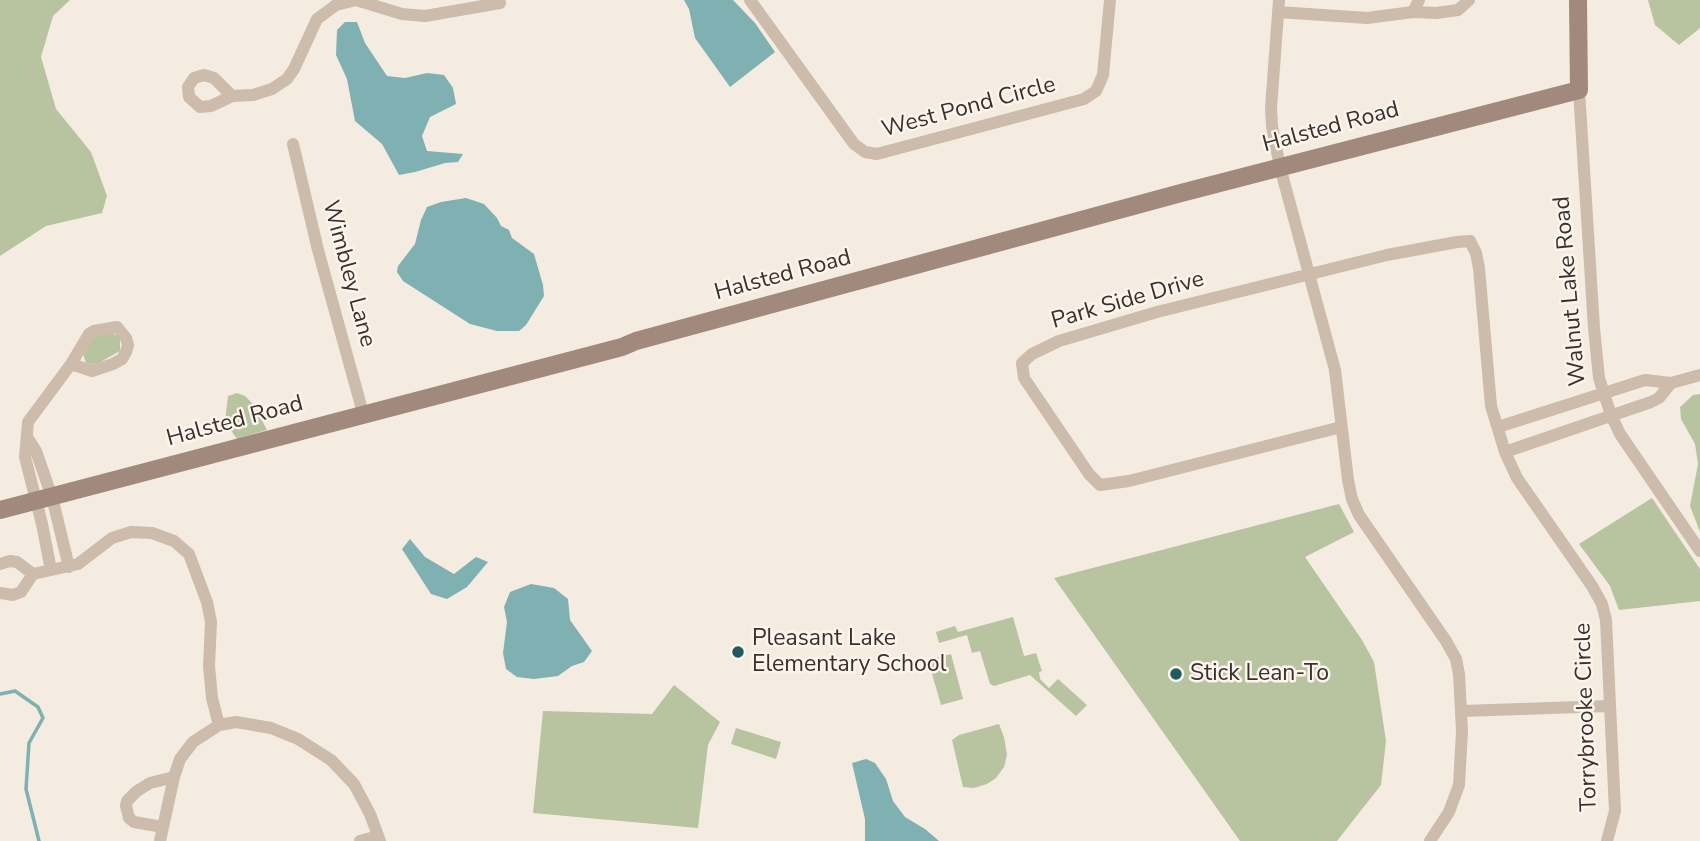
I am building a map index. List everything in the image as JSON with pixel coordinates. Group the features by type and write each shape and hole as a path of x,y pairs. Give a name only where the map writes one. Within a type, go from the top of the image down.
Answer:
{"street":[{"path":"232,96 253,95 272,89 286,79 294,69 317,19 336,5 356,0 402,14 425,16 499,1"},
{"name":"West Pond Circle","path":"750,0 854,144 865,152 877,154 1084,99 1096,91 1103,75 1110,0"},
{"path":"1430,841 1449,811 1459,785 1462,711 1456,659 1359,515 1352,499 1335,370 1280,167 1270,108 1278,6 1367,18 1416,6 1436,13 1458,10 1469,0"},
{"name":"Walnut Lake Road","path":"1578,0 1579,90 1596,355 1603,393 1611,415 1634,455 1700,551"},
{"name":"Halsted Road","path":"0,510 622,347 1280,167 1579,90"},
{"name":"Wimbley Lane","path":"293,145 318,250 363,413"},
{"name":"Torrybrooke Circle","path":"1310,272 1387,254 1457,242 1470,242 1476,253 1491,406 1505,452 1517,478 1602,604 1608,644 1615,811 1607,841"},
{"name":"Park Side Drive","path":"1310,272 1081,333 1025,358 1021,369 1024,378 1095,482 1100,485 1129,481 1341,427"},
{"path":"69,567 25,457 28,422 71,364 89,334 117,327 126,338 126,352 122,359 113,364 93,371 71,364"},
{"path":"1497,427 1645,380 1671,383 1700,375"},
{"path":"1505,452 1659,398 1671,383"},
{"path":"44,499 51,570"},
{"path":"0,564 17,562 33,573 69,567 86,560 111,538 131,532 152,533 174,541 189,554 198,574 211,622 209,666 212,698 219,724"},
{"path":"0,593 13,595 21,592 33,573"},
{"path":"1462,711 1610,706"},
{"path":"160,841 180,760 193,742 219,724 236,722 271,728 298,739 331,760 354,784 379,838 360,841"},
{"path":"163,827 134,822 129,818 127,800 150,783 174,778"}],"green space":[{"path":"0,0 70,0 53,16 41,57 56,109 91,152 107,196 102,213 46,226 0,256"},
{"path":"1648,0 1700,0 1700,28 1679,45 1655,25"},
{"path":"111,333 120,337 120,351 95,365 86,363 83,354 90,342 96,336"},
{"path":"237,393 245,396 254,405 267,430 237,439 225,422 228,396"},
{"path":"1700,394 1700,532 1690,506 1698,464 1695,444 1681,419 1680,407 1693,395"},
{"path":"1652,498 1700,569 1700,601 1619,610 1610,586 1579,544"},
{"path":"1339,504 1354,532 1305,557 1374,662 1386,741 1381,785 1337,841 1240,841 1054,578"},
{"path":"1013,617 1024,656 1036,653 1042,671 1039,672 1040,679 1049,688 1058,679 1087,705 1076,716 1030,675 994,686 990,684 980,651 972,653 967,635 939,643 936,632 955,626 958,632"},
{"path":"951,654 963,699 941,705 928,660"},
{"path":"674,685 720,722 708,745 698,828 533,813 543,711 652,714"},
{"path":"999,724 1007,755 1004,767 996,778 987,784 974,788 963,787 952,740 959,735"},
{"path":"736,728 781,742 776,759 731,744"}],"water":[{"path":"684,0 733,0 755,23 775,52 730,87 695,38 689,9"},
{"path":"345,22 357,22 365,43 387,76 405,78 427,73 444,75 453,88 456,104 430,117 422,136 427,151 463,154 458,162 399,175 382,144 355,121 347,79 336,55 337,30"},
{"path":"466,198 484,204 501,226 509,230 512,238 534,254 544,296 526,325 519,331 497,331 470,324 403,281 397,272 398,266 415,244 427,207"},
{"path":"410,539 425,557 454,574 476,557 488,562 467,587 447,599 431,594 402,549"},
{"path":"531,584 554,588 568,599 570,620 592,651 584,662 572,666 558,676 534,679 517,677 506,669 503,653 507,622 504,607 510,592"},
{"path":"866,759 875,763 886,779 893,801 905,817 939,841 865,841 865,819 852,763"}],"waterway":[{"path":"0,694 15,691 38,707 43,718 29,743 26,789 39,841"}],"place":[{"name":"Pleasant Lake Elementary School","path":"738,652"},
{"name":"Stick Lean-To","path":"1176,674"}]}
